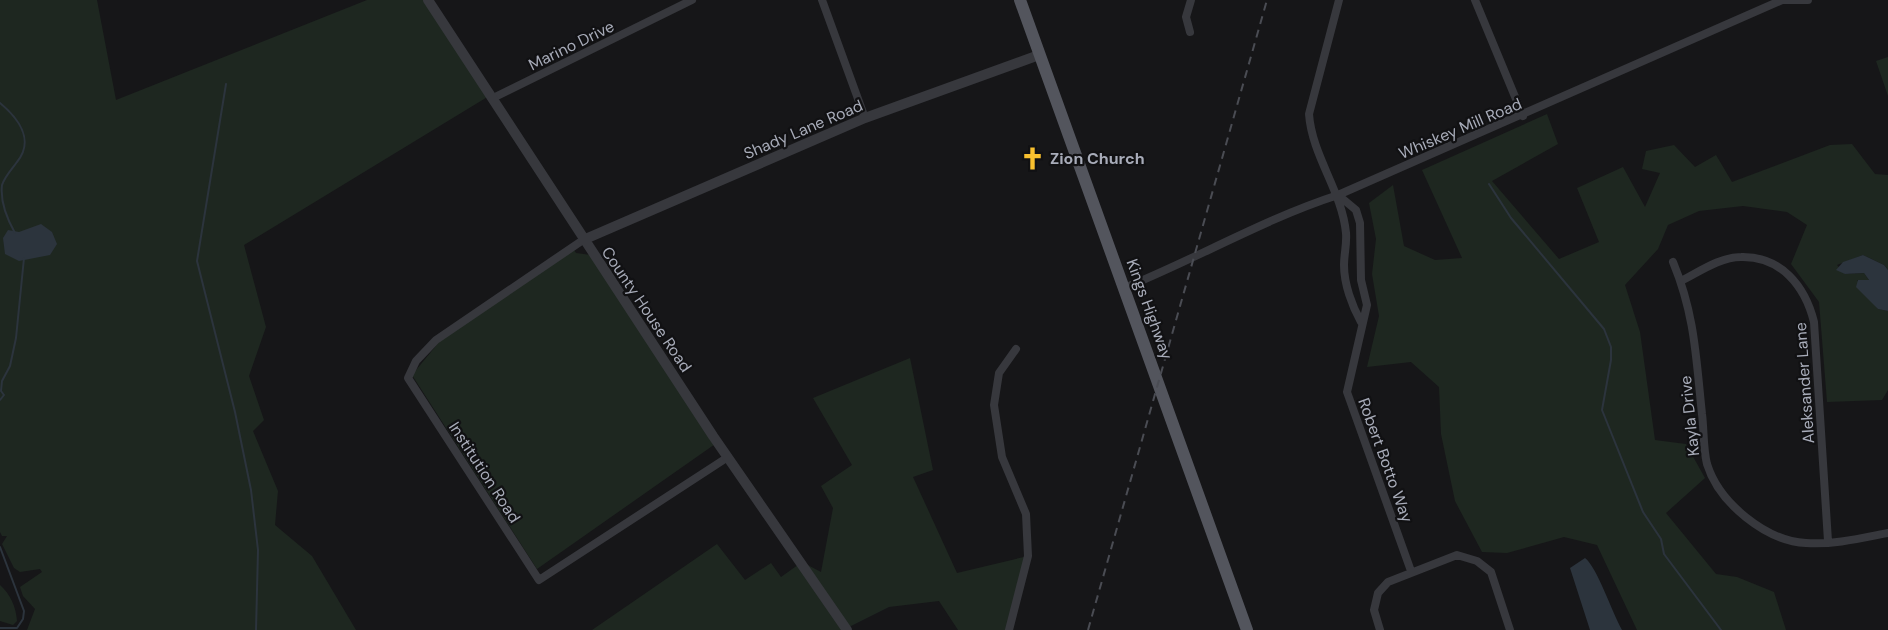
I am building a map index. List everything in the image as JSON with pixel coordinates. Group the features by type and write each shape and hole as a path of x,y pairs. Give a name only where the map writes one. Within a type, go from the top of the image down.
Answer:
{"main road":[{"name":"Kings Highway","path":"1020,0 1247,630"}],"street":[{"name":"County House Road","path":"428,0 583,240 847,630"},
{"name":"Marino Drive","path":"493,98 692,0"},
{"path":"822,0 866,118"},
{"path":"1190,32 1186,17 1191,0"},
{"path":"1339,0 1309,114 1311,128 1338,195 1346,231 1345,276 1352,304 1361,322"},
{"path":"1474,0 1523,116"},
{"name":"Whiskey Mill Road","path":"1124,288 1176,267 1296,209 1338,195 1523,116 1782,0 1808,0"},
{"name":"Shady Lane Road","path":"583,240 866,118 1039,55"},
{"name":"Robert Botto Way","path":"1338,195 1356,210 1360,223 1361,280 1366,305 1347,392 1411,571"},
{"name":"Institution Road","path":"583,240 436,340 416,361 408,378 539,580 728,457"},
{"name":"Aleksander Lane","path":"1681,281 1720,261 1741,257 1772,264 1786,273 1809,300 1814,322 1828,541"},
{"name":"Kayla Drive","path":"1673,262 1695,330 1707,463 1714,478 1740,512 1764,530 1806,543 1888,533"},
{"path":"1009,630 1028,556 1026,514 1002,457 994,405 999,373 1016,349"},
{"path":"1380,630 1374,610 1378,593 1388,582 1411,571 1457,555 1477,561 1491,572 1510,630"}],"shaded area":[{"path":"0,0 97,0 116,100 367,0 427,0 489,96 244,245 266,327 249,376 264,420 253,431 278,491 275,525 312,556 356,630 27,630 35,609 23,596 20,587 42,572 40,569 20,572 14,568 2,544 7,536 2,536 0,532"},
{"path":"1888,57 1888,96 1876,61"},
{"path":"1547,114 1558,144 1492,181 1559,259 1599,242 1577,188 1623,167 1645,207 1660,173 1642,169 1646,151 1674,145 1695,167 1716,155 1732,182 1830,145 1852,144 1875,174 1888,175 1888,270 1884,265 1863,255 1837,265 1845,274 1864,273 1869,280 1857,280 1878,309 1888,311 1888,390 1882,400 1827,402 1819,302 1791,264 1807,225 1787,212 1743,206 1699,211 1668,225 1658,249 1625,285 1640,332 1655,440 1686,444 1705,478 1666,513 1716,574 1737,577 1774,592 1786,630 1637,630 1597,545 1564,537 1507,553 1482,552 1455,501 1441,434 1439,387 1411,362 1367,367 1379,316 1372,274 1376,239 1369,203 1393,185 1404,246 1435,260 1462,258 1422,170"},
{"path":"41,224 52,232 57,244 50,255 19,261 5,254 3,238 8,230 19,232"},
{"path":"574,250 576,253 591,255 718,442 537,569 412,375 440,341"},
{"path":"1863,255 1884,265 1888,270 1888,311 1878,309 1856,287 1858,280 1869,280 1864,273 1845,274 1836,270 1843,262"},
{"path":"910,358 933,470 913,477 957,573 1028,556 1009,630 958,630 939,601 889,607 843,630 592,630 717,544 745,580 771,563 781,577 802,562 821,572 833,508 821,486 852,465 813,398"},
{"path":"1585,558 1599,580 1622,630 1590,630 1570,568"},
{"path":"0,585 10,596 14,605 17,621 13,625 0,621"}],"waterway":[{"path":"226,84 197,261 235,412 251,490 258,550 256,630"},
{"path":"0,103 18,122 24,138 22,154 2,185 5,210 15,233"},
{"path":"1489,184 1511,218 1604,329 1611,347 1611,360 1602,410 1643,512 1661,539 1664,554 1721,630"},
{"path":"0,400 4,395 1,391 2,381 10,366 16,338 24,258"},
{"path":"0,547 24,611 23,619 17,628 0,628"}],"railway":[{"path":"1088,630 1267,0"}],"place":[{"name":"Zion Church","path":"1032,158"}]}
